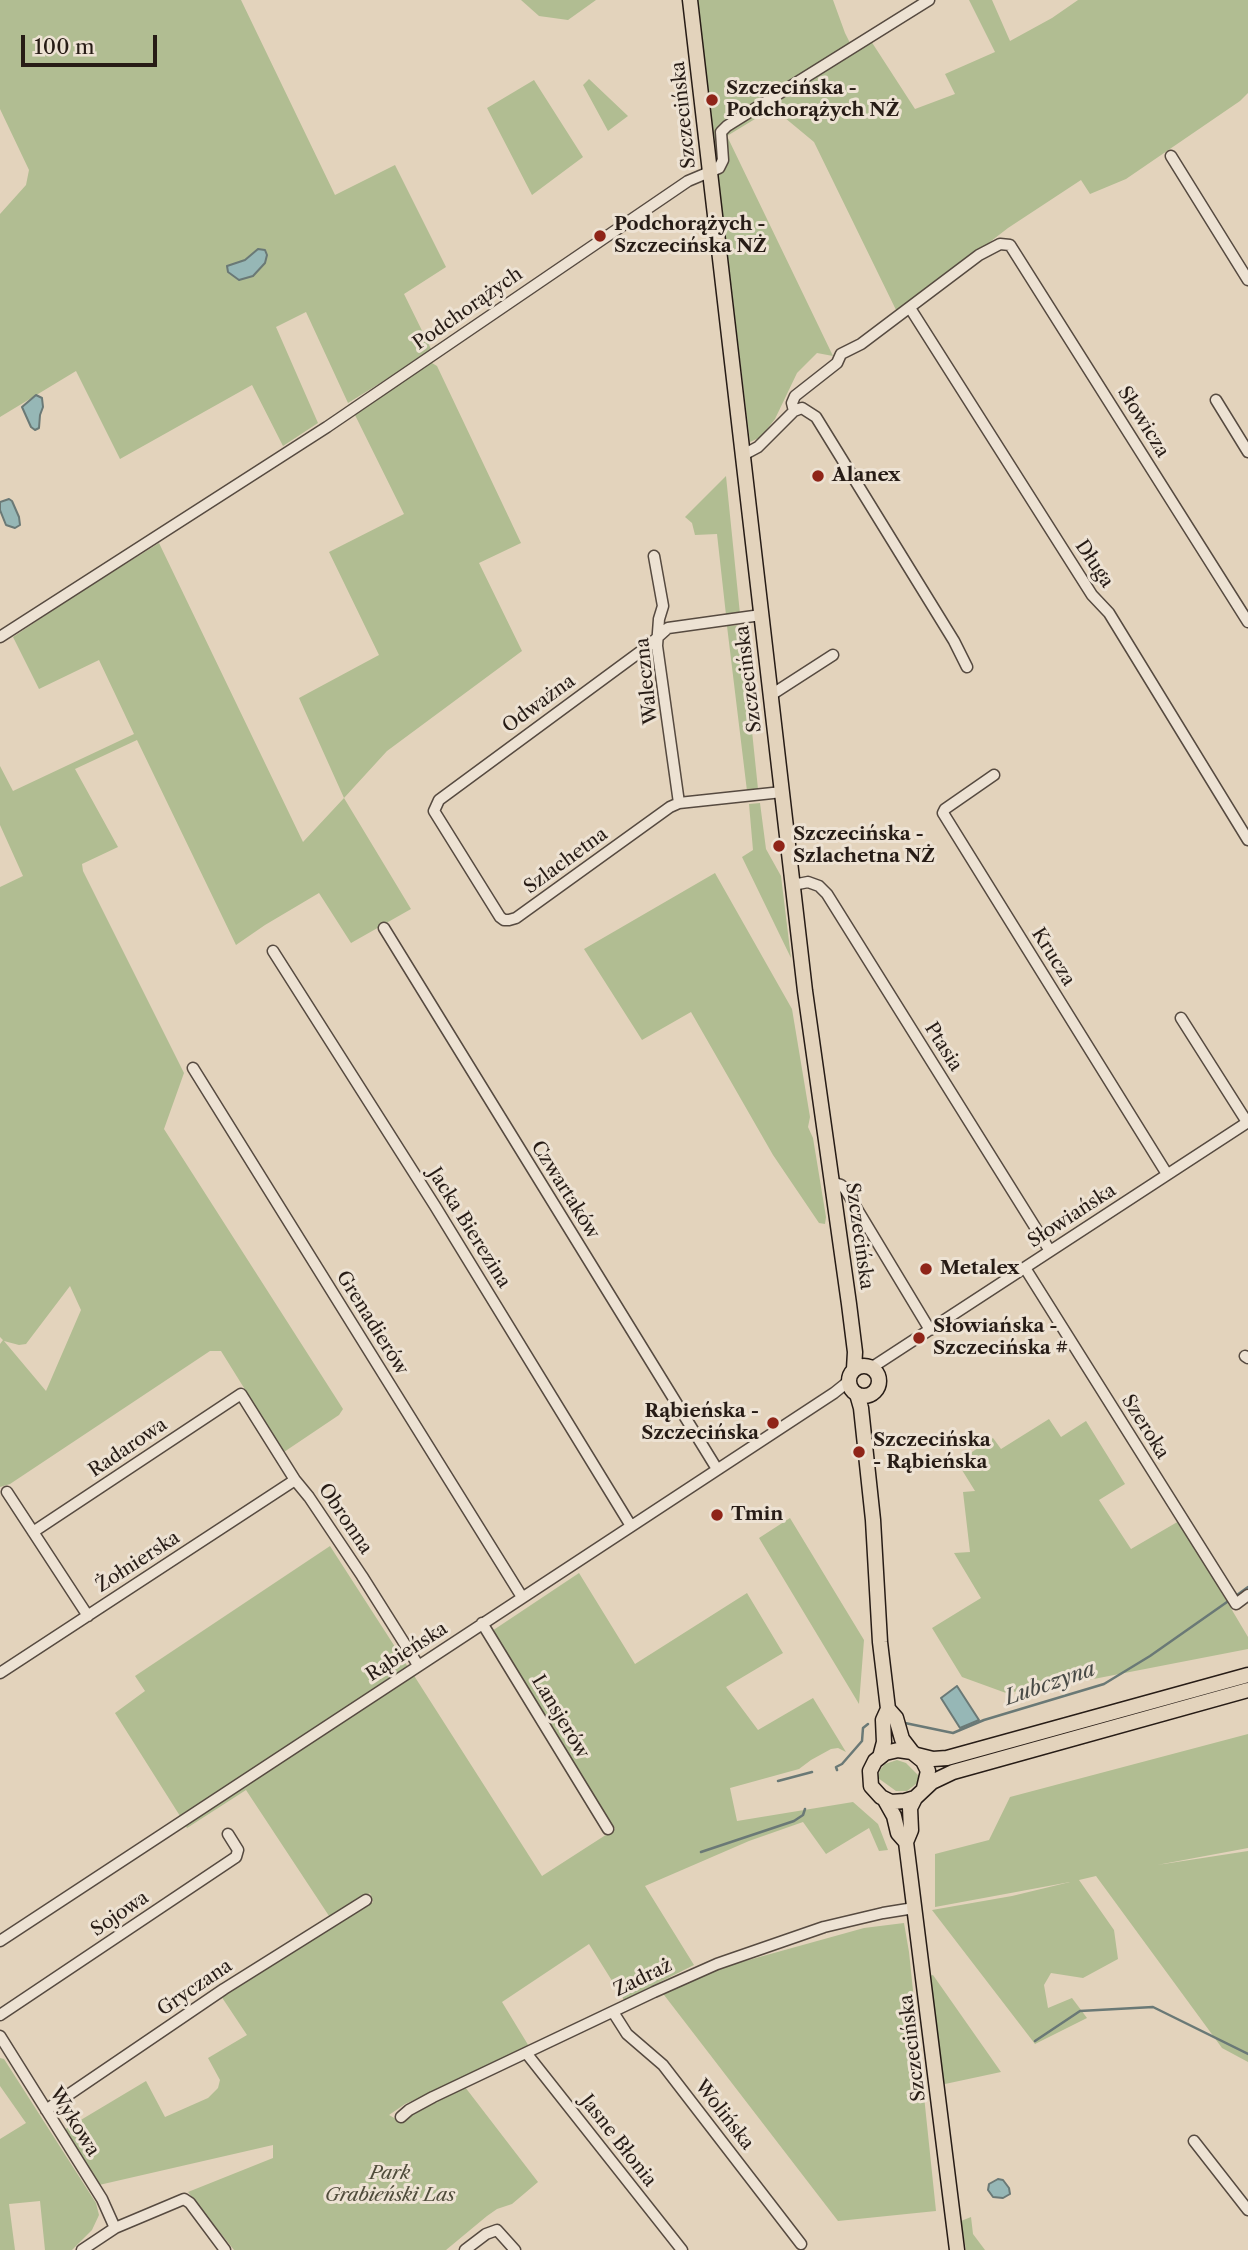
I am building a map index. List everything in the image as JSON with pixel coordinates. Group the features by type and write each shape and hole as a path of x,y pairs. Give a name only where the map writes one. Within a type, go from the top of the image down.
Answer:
{"main road":[{"name":"Szczecińska","path":"690,0 793,885 831,1182 855,1352 863,1381 880,1642 888,1709 896,1718 902,1739 914,1754"},
{"path":"1248,1675 947,1758 933,1759 891,1751 880,1757 872,1766 869,1781 885,1800 898,1802 920,1793 932,1782 953,1772 1248,1690"},
{"name":"Szczecińska","path":"880,1757 884,1742 883,1717 888,1709"},
{"path":"914,1754 928,1771 920,1793"},
{"name":"Szczecińska","path":"920,1793 910,1808 911,1830 906,1842 957,2250"},
{"name":"Szczecińska","path":"885,1800 894,1816 898,1833 906,1842"}],"street":[{"path":"710,172 723,163 721,132 727,126 929,0"},
{"path":"1171,156 1248,280"},
{"name":"Podchorążych","path":"0,637 327,427 688,181 710,172"},
{"name":"Słowicza","path":"910,308 979,255 1000,244 1013,247 1248,622"},
{"path":"794,411 792,402 795,396 837,363 841,354 861,344 910,308"},
{"name":"Długa","path":"910,308 1092,595 1109,613 1248,841"},
{"path":"1216,400 1248,452"},
{"path":"743,455 758,447 794,411 802,408 816,417 954,641 967,667"},
{"name":"Waleczna","path":"654,556 663,606 657,646 680,803"},
{"path":"659,635 673,627 761,615"},
{"name":"Odważna","path":"439,800 648,646 659,635"},
{"path":"771,695 834,655"},
{"name":"Krucza","path":"994,775 944,809 943,814 1167,1174"},
{"name":"Szlachetna","path":"439,800 434,811 437,818 504,920 516,918 665,810 680,803 782,792"},
{"name":"Ptasia","path":"793,885 808,883 819,886 827,894 1050,1251"},
{"name":"Czwartaków","path":"384,928 717,1469"},
{"name":"Jacka Bierezina","path":"273,951 435,1206 631,1526"},
{"path":"1181,1018 1247,1122"},
{"name":"Grenadierów","path":"192,1068 522,1597"},
{"name":"Słowiańska","path":"863,1381 930,1330 1247,1122"},
{"path":"831,1182 845,1189 930,1330"},
{"name":"Szeroka","path":"1025,1268 1236,1604 1248,1595"},
{"name":"Rąbieńska","path":"0,1941 834,1393 863,1381"},
{"name":"Obronna","path":"241,1394 418,1665"},
{"name":"Radarowa","path":"33,1532 241,1394"},
{"name":"Żołnierska","path":"0,1673 295,1480"},
{"path":"7,1492 88,1616"},
{"name":"Lansjerów","path":"482,1623 608,1829"},
{"name":"Sojowa","path":"0,2015 236,1857 238,1850 228,1834"},
{"name":"Gryczana","path":"46,2110 224,1989 366,1900"},
{"name":"Zadraż","path":"401,2117 409,2109 433,2097 685,1977 824,1927 914,1908"},
{"name":"Wolińska","path":"613,2012 627,2034 663,2064 801,2244"},
{"name":"Wykowa","path":"0,2036 102,2199 115,2228"},
{"name":"Jasne Błonia","path":"527,2054 682,2250"},
{"path":"1194,2141 1248,2210"},
{"path":"82,2250 99,2245 115,2228 184,2199 226,2250"},
{"path":"465,2250 486,2234 497,2230 515,2250"}],"green space":[{"path":"0,0 241,0 335,195 395,165 446,267 404,294 432,351 348,403 306,312 276,327 318,423 283,446 252,385 120,459 76,371 0,417 0,214 26,185 29,170 0,109"},
{"path":"521,0 596,0 568,20 539,16"},
{"path":"697,0 833,0 854,51 871,41 915,109 955,94 945,74 995,52 969,0 992,0 1010,41 1078,0 1248,0 1248,93 1126,179 1090,194 1081,180 1008,228 897,312 814,142 773,108 727,136 833,356 817,353 797,373 775,419 761,437 750,442"},
{"path":"589,79 628,116 608,131 583,85"},
{"path":"534,80 583,157 532,195 487,108"},
{"path":"432,363 437,366 521,543 479,563 522,651 387,751 344,798 299,698 379,655 329,552 404,514 354,413"},
{"path":"726,476 740,614 726,615 717,534 695,535 692,523 685,517"},
{"path":"159,543 303,842 344,798 411,909 351,943 319,893 236,945 137,740 75,769 118,847 82,864 83,871 184,1073 164,1129 343,1409 339,1415 284,1452 221,1351 210,1351 10,1484 0,1487 0,1344 3,1340 0,1337 0,887 23,876 0,825 0,766 13,791 134,734 99,660 39,689 13,637","holes":["70,1286 81,1310 46,1391 4,1341 26,1344"]},
{"path":"741,625 758,789 747,791 727,626"},
{"path":"760,803 766,849 781,876 791,958 742,857 753,850 749,804"},
{"path":"715,873 792,1009 825,1224 819,1223 773,1155 691,1012 642,1040 584,949"},
{"path":"1049,1419 1061,1437 1086,1421 1125,1484 1099,1500 1131,1549 1179,1521 1248,1637 1248,1649 1073,1683 1006,1693 962,1677 932,1628 981,1598 954,1553 970,1552 963,1492 975,1491 957,1462 993,1438 1001,1449"},
{"path":"790,1518 864,1640 859,1704 759,1538"},
{"path":"330,1546 408,1667 180,1816 115,1713 145,1691 135,1676"},
{"name":"Park Grabieński Las","path":"579,1573 635,1664 747,1593 783,1653 726,1687 758,1730 813,1698 846,1752 838,1748 831,1749 799,1769 730,1788 737,1821 853,1802 878,1824 888,1850 879,1851 869,1828 826,1854 803,1822 749,1841 645,1886 694,1965 624,2000 589,1944 502,2002 530,2048 405,2104 389,2115 396,2119 408,2115 465,2087 538,2182 512,2204 487,2216 446,2250 234,2250 188,2192 273,2158 273,2145 99,2185 64,2130 146,2081 165,2117 208,2098 218,2088 220,2080 208,2058 247,2035 221,1996 373,1902 370,1893 331,1919 246,1790 187,1828 184,1823 413,1674 542,1876 615,1829 545,1722 492,1631"},
{"path":"1248,1734 1248,1848 1157,1865 1248,1851 1248,2062 1222,2048 1096,1876 1079,1880 1114,1930 1118,1959 1083,1978 1051,1973 1044,1985 1048,2008 1072,1998 1087,2018 1035,2044 932,1910 1012,1896 1070,1882 935,1907 935,1854 989,1840 1010,1797"},
{"path":"897,1760 906,1763 919,1776 916,1784 907,1791 896,1791 878,1778 885,1764"},
{"path":"904,1923 936,2211 838,2221 661,1991 709,1971 864,1928"},
{"path":"933,1975 1001,2072 945,2084 942,2081 929,1976"},
{"path":"0,2058 4,2059 96,2203 99,2215 92,2230 72,2250 45,2250 40,2201 9,2204 15,2250 0,2250 0,2139 26,2123 0,2086"},
{"path":"971,2217 973,2234 985,2250 966,2250 961,2221"}],"water":[{"path":"258,249 265,250 267,255 265,263 253,276 239,280 228,272 227,266 245,260"},
{"path":"36,395 42,398 43,407 39,428 35,430 22,407"},
{"path":"9,499 19,517 20,525 15,528 6,525 0,510 0,502"},
{"path":"957,1686 979,1720 960,1728 941,1698"},
{"path":"998,2179 1003,2180 1009,2188 1010,2194 1003,2198 993,2197 988,2190 989,2184"}],"waterway":[{"name":"Lubczyna","path":"1237,1595 1248,1587"},
{"name":"Lubczyna","path":"905,1723 953,1733 984,1720 1104,1684 1150,1656 1227,1602"},
{"name":"Lubczyna","path":"837,1770 836,1767 842,1764 862,1741 863,1728 868,1724"},
{"path":"778,1781 812,1772"},
{"name":"Lubczyna","path":"701,1852 794,1821 803,1815 805,1809"},
{"path":"1035,2041 1080,2011 1153,2007 1248,2054"}],"place":[{"name":"Szczecińska - Podchorążych NŻ","path":"712,100"},
{"name":"Podchorążych - Szczecińska NŻ","path":"600,236"},
{"name":"Alanex","path":"818,476"},
{"name":"Szczecińska - Szlachetna NŻ","path":"779,846"},
{"name":"Metalex","path":"926,1269"},
{"name":"Słowiańska - Szczecińska #","path":"919,1338"},
{"name":"Rąbieńska - Szczecińska","path":"773,1423"},
{"name":"Szczecińska - Rąbieńska","path":"859,1452"},
{"name":"Tmin","path":"717,1515"}]}
